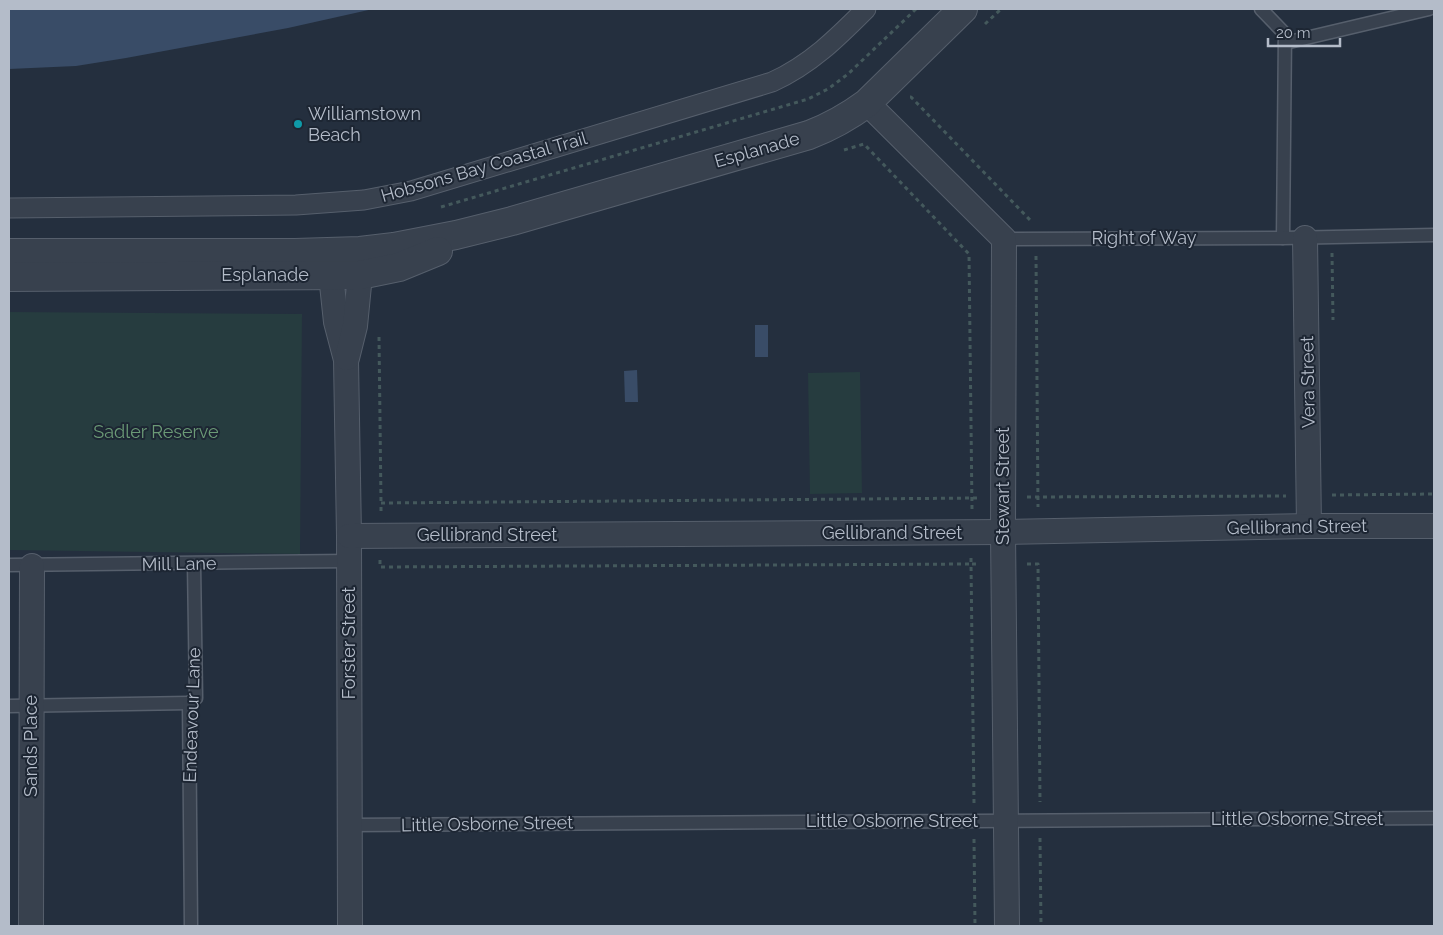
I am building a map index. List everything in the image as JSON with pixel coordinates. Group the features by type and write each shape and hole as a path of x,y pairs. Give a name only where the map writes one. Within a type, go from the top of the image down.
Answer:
{"street":[{"name":"Hobsons Bay Coastal Trail","path":"9,208 296,204 364,200 411,191 772,82 796,70 816,56 866,9"},
{"name":"Esplanade","path":"9,277 399,267 512,221 809,135 830,126 867,103 963,9"},
{"path":"867,103 1004,239"},
{"name":"Vera Street","path":"1294,238 1310,526"},
{"name":"Stewart Street","path":"1004,239 1002,532 1007,926"},
{"name":"Esplanade","path":"9,253 342,269"},
{"name":"Forster Street","path":"342,269 355,326 346,360 349,536 350,926"},
{"name":"Gellibrand Street","path":"349,536 1002,532 1310,526 1434,526"},
{"name":"Sands Place","path":"32,566 20,706 32,926"}],"lane":[{"path":"1261,9 1285,34 1294,238"},
{"path":"1285,43 1429,9"},
{"name":"Right of Way","path":"1004,239 1294,238 1434,235"},
{"name":"Mill Lane","path":"9,566 349,561"},
{"name":"Endeavour Lane","path":"191,926 189,703 196,698 194,564"},
{"path":"20,706 189,703"},
{"name":"Little Osborne Street","path":"350,826 1434,818"}],"path":[{"path":"836,152 864,144 970,254 971,564"},
{"path":"379,334 381,503"}],"green space":[{"name":"Sadler Reserve","path":"9,312 302,314 300,554 9,550"},
{"path":"860,372 862,493 810,494 808,373"}],"water":[{"path":"9,9 373,9 288,28 126,58 76,66 9,69"},
{"path":"755,325 768,325 768,357 755,357"},
{"path":"637,370 638,402 625,402 624,371"}],"place":[{"name":"Williamstown Beach","path":"298,124"}]}
